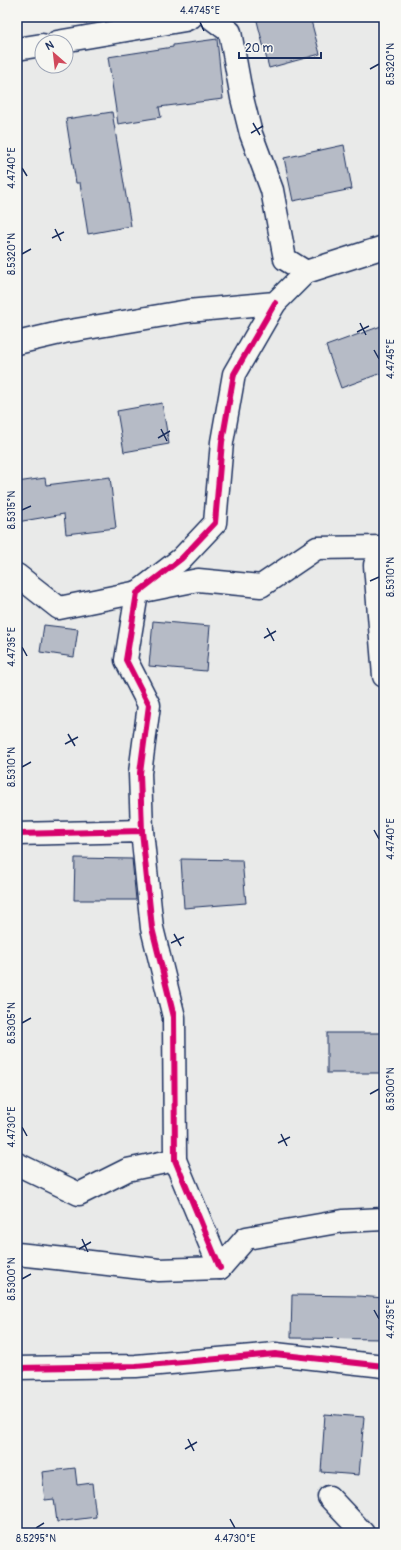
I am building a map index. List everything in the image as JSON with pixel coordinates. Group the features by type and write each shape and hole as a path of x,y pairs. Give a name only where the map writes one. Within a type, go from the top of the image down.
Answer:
{"street":[{"path":"74,39 185,20 191,17"},
{"path":"210,17 230,32 242,98 251,134 272,190 285,259 306,272"},
{"path":"17,49 34,46"},
{"path":"220,1268 175,1160 174,1017 152,928 142,831 140,773 149,705 126,660 137,593 181,559 215,523 222,442 234,374 276,303 306,272 384,247"},
{"path":"17,343 64,332 188,311 276,303"},
{"path":"17,575 59,608 198,580 261,586 317,548 384,547"},
{"path":"384,556 376,565 384,676"},
{"path":"17,834 142,831"},
{"path":"17,1164 79,1194 126,1170 175,1160"},
{"path":"17,1254 65,1258 159,1270 220,1268 246,1238 342,1221 384,1218"},
{"path":"17,1368 136,1366 275,1354 384,1366"},
{"path":"329,1497 363,1533"}],"building":[{"path":"256,17 310,17 320,54 269,68"},
{"path":"217,39 223,99 159,107 161,117 118,124 108,57 173,47 173,45"},
{"path":"112,112 131,226 88,234 80,183 76,183 66,119"},
{"path":"344,145 352,189 293,201 284,158"},
{"path":"384,325 384,372 341,388 326,346"},
{"path":"162,403 169,444 124,452 117,411"},
{"path":"110,477 116,528 66,534 64,514 17,522 17,482 45,478 46,485"},
{"path":"153,621 210,626 206,671 149,666"},
{"path":"44,625 78,629 74,657 40,652"},
{"path":"75,858 132,859 136,900 74,900"},
{"path":"181,859 242,860 246,903 184,908"},
{"path":"327,1033 384,1033 384,1073 327,1073"},
{"path":"292,1295 384,1298 384,1339 291,1338"},
{"path":"325,1414 364,1417 359,1475 321,1472"},
{"path":"75,1468 77,1485 92,1483 96,1517 57,1522 54,1499 45,1500 42,1472"}],"cycle path":[{"path":"142,831 140,773 149,705 126,660 137,593 181,559 215,523 222,442 234,374 275,303"},
{"path":"17,834 142,831 152,928 174,1017 175,1160 220,1268"},
{"path":"17,1368 136,1366 275,1354 384,1366"}]}
